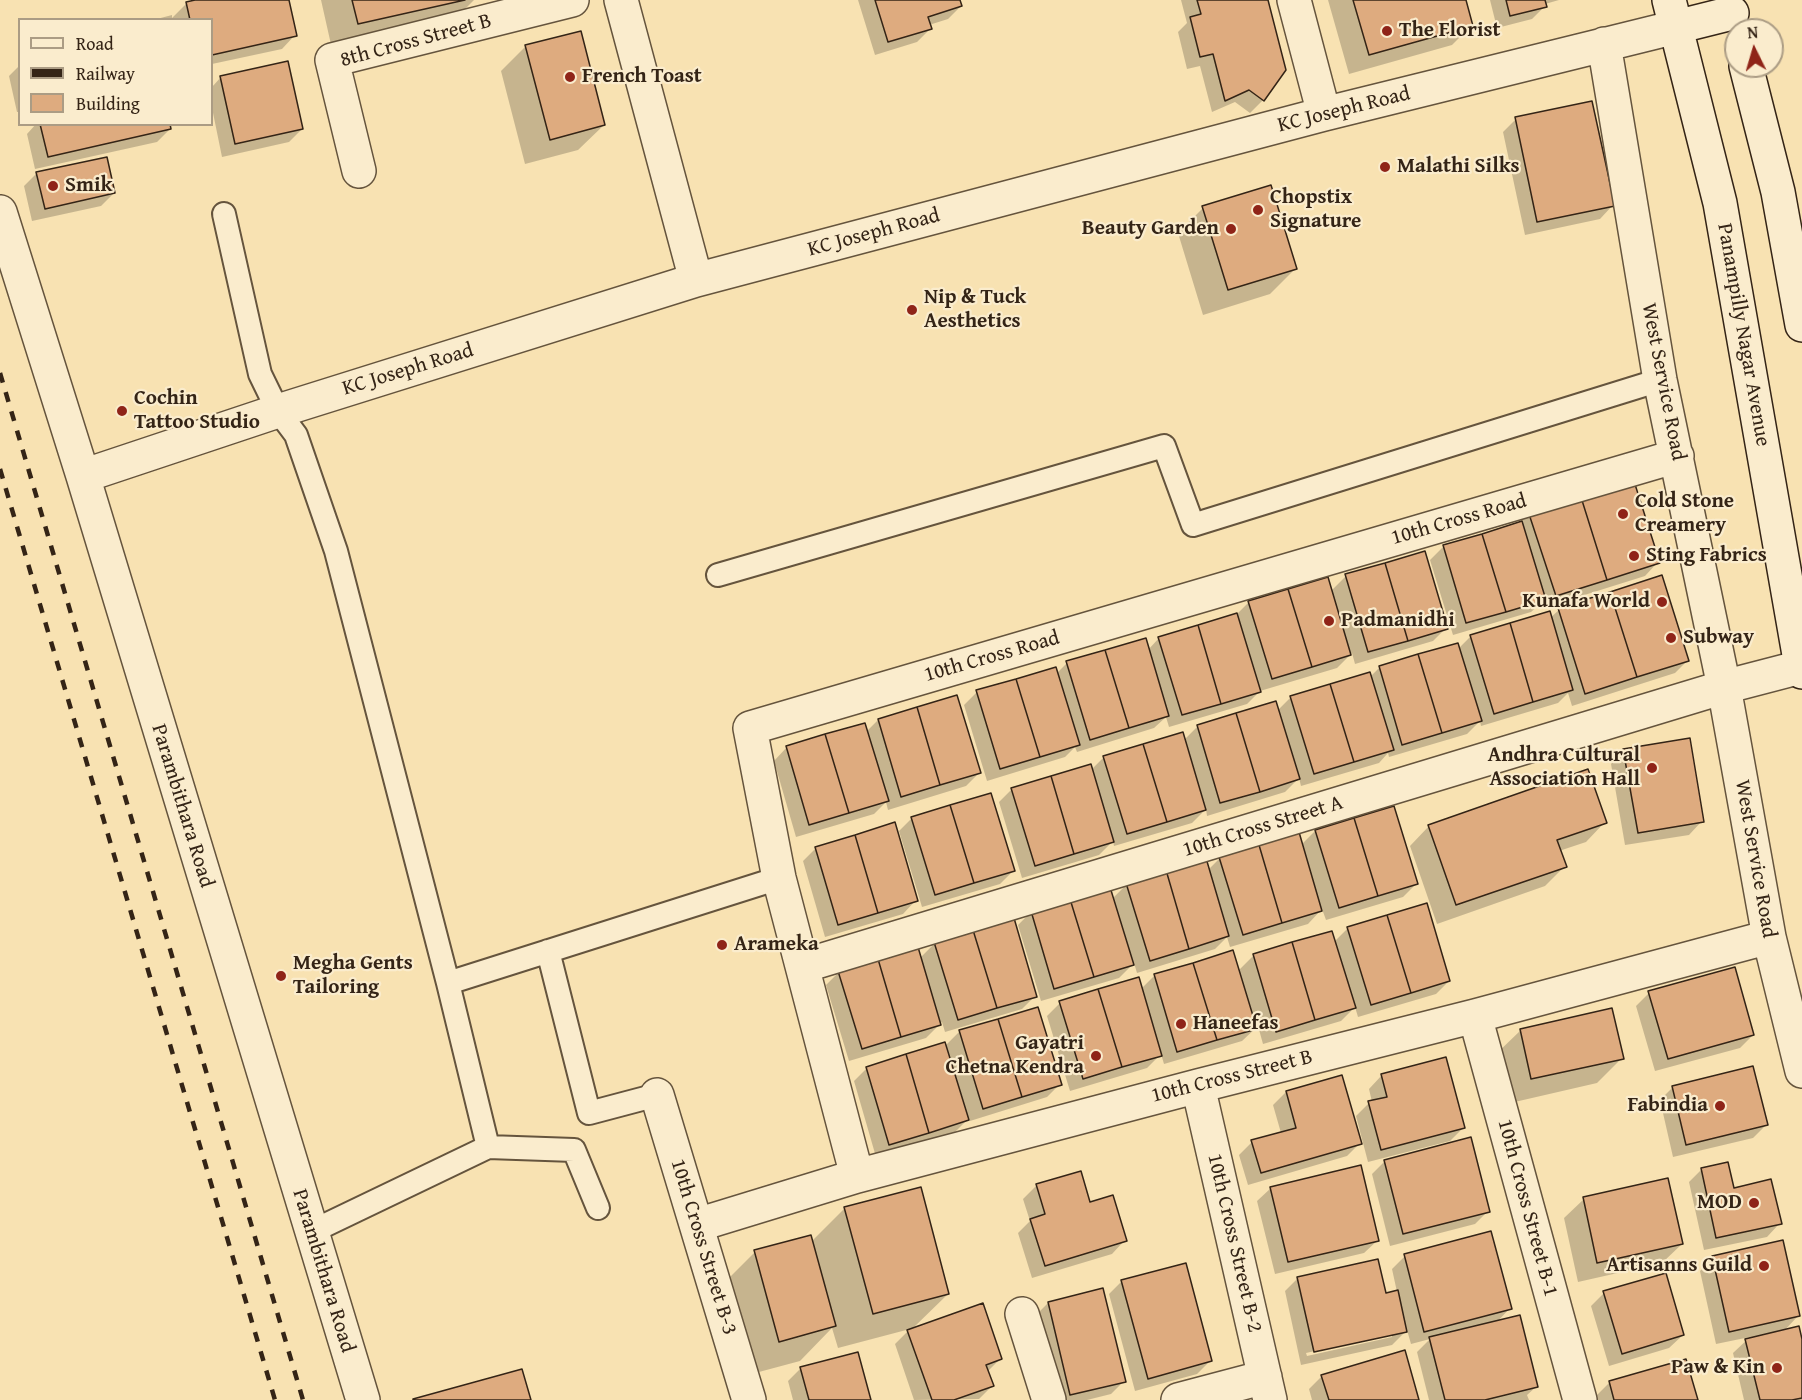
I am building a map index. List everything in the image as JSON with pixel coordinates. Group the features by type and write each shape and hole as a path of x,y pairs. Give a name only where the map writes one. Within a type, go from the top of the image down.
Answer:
{"street":[{"name":"8th Cross Street B","path":"359,171 332,60 572,0"},
{"path":"621,0 696,280"},
{"path":"1294,0 1324,114"},
{"name":"KC Joseph Road","path":"82,476 278,411 696,280 1324,114 1604,44 1672,13 1733,14"},
{"name":"Panampilly Nagar Avenue","path":"1672,13 1720,203 1802,669"},
{"name":"West Service Road","path":"1604,44 1660,380 1724,687 1769,937 1802,1071"},
{"path":"1749,78 1778,192 1802,325"},
{"name":"Parambithara Road","path":"0,212 363,1400"},
{"name":"10th Cross Road","path":"857,1176 778,878 750,728 1677,456"},
{"path":"1724,687 1802,669"},
{"name":"10th Cross Street A","path":"803,966 1724,687"},
{"name":"10th Cross Street B","path":"697,1225 857,1176 1475,1016 1769,937"},
{"name":"10th Cross Street B-1","path":"1475,1016 1580,1400"},
{"name":"10th Cross Street B-2","path":"1198,1086 1268,1388"},
{"name":"10th Cross Street B-3","path":"657,1095 749,1400"},
{"path":"1022,1314 1048,1400"},
{"path":"1178,1400 1268,1388"}],"lane":[{"path":"224,214 260,374 278,411 296,435 336,551 488,1147"},
{"path":"718,575 1164,446 1193,525 1660,380"},
{"path":"448,983 778,878"},
{"path":"548,951 589,1113 657,1095"},
{"path":"311,1232 488,1147 574,1150 598,1208"}],"building":[{"path":"195,0 289,0 297,36 213,55 213,18 190,18 186,2"},
{"path":"352,0 465,0 358,24"},
{"path":"875,0 960,0 962,6 928,17 932,29 888,42"},
{"path":"1197,0 1268,0 1286,70 1264,101 1249,90 1225,101 1213,54 1200,57 1190,17 1201,14"},
{"path":"1353,0 1466,0 1473,26 1369,55"},
{"path":"1506,0 1545,0 1547,7 1510,16"},
{"path":"581,31 605,125 550,140 525,45"},
{"path":"288,61 303,129 235,144 220,76"},
{"path":"1592,101 1615,206 1537,222 1515,117"},
{"path":"40,126 170,126 171,129 48,157"},
{"path":"107,157 115,193 45,209 36,172"},
{"path":"1271,185 1297,269 1228,290 1202,206"},
{"path":"1633,478 1660,563 1607,580 1580,494"},
{"path":"1580,494 1607,580 1556,596 1528,511"},
{"path":"1522,521 1546,600 1506,612 1482,534"},
{"path":"1482,534 1506,612 1466,623 1443,545"},
{"path":"1425,551 1448,629 1408,641 1385,563"},
{"path":"1385,563 1408,641 1368,652 1345,574"},
{"path":"1662,575 1689,661 1637,677 1610,592"},
{"path":"1328,577 1351,655 1312,667 1288,589"},
{"path":"1288,589 1312,667 1272,679 1248,601"},
{"path":"1610,592 1637,677 1585,694 1558,608"},
{"path":"1550,611 1573,690 1533,702 1510,623"},
{"path":"1237,613 1261,692 1221,704 1198,625"},
{"path":"1510,623 1533,702 1494,714 1470,635"},
{"path":"1198,625 1221,704 1182,715 1158,637"},
{"path":"1146,638 1169,716 1129,728 1105,650"},
{"path":"1458,643 1482,721 1442,733 1418,654"},
{"path":"1105,650 1129,728 1090,740 1066,661"},
{"path":"1418,654 1442,733 1402,745 1379,666"},
{"path":"1056,667 1080,745 1040,757 1016,679"},
{"path":"1370,672 1394,750 1354,762 1330,684"},
{"path":"1016,679 1040,757 1000,769 976,690"},
{"path":"1330,684 1354,762 1314,774 1290,696"},
{"path":"957,695 981,773 940,785 917,707"},
{"path":"1276,701 1300,779 1260,792 1236,713"},
{"path":"917,707 940,785 901,797 878,719"},
{"path":"1236,713 1260,792 1220,803 1197,725"},
{"path":"865,723 889,801 849,813 825,734"},
{"path":"1183,732 1206,810 1167,822 1143,744"},
{"path":"825,734 849,813 809,825 786,746"},
{"path":"1690,738 1704,822 1638,833 1623,749"},
{"path":"1143,744 1167,822 1127,834 1103,756"},
{"path":"1091,764 1114,842 1074,854 1051,776"},
{"path":"1588,769 1607,823 1557,840 1567,867 1456,905 1428,825"},
{"path":"1051,776 1074,854 1035,866 1011,788"},
{"path":"991,793 1015,871 974,883 950,805"},
{"path":"950,805 974,883 935,895 911,817"},
{"path":"1394,806 1418,884 1378,896 1354,818"},
{"path":"1354,818 1378,896 1339,908 1315,830"},
{"path":"895,822 918,901 878,913 855,835"},
{"path":"1299,832 1322,911 1282,923 1259,845"},
{"path":"855,835 878,913 838,925 815,847"},
{"path":"1259,845 1282,923 1243,935 1219,857"},
{"path":"1206,858 1229,936 1189,949 1166,870"},
{"path":"1166,870 1189,949 1150,961 1126,883"},
{"path":"1110,887 1134,965 1094,977 1070,899"},
{"path":"1070,899 1094,977 1054,989 1031,911"},
{"path":"1427,903 1450,981 1411,993 1387,915"},
{"path":"1387,915 1411,993 1371,1005 1347,927"},
{"path":"1014,918 1037,997 997,1008 973,930"},
{"path":"973,930 997,1008 958,1020 934,942"},
{"path":"1332,931 1356,1008 1315,1020 1292,942"},
{"path":"1292,942 1315,1020 1276,1032 1253,954"},
{"path":"918,947 941,1025 901,1037 878,959"},
{"path":"1233,950 1257,1029 1217,1040 1193,963"},
{"path":"878,959 901,1037 862,1049 838,971"},
{"path":"1193,963 1217,1040 1177,1052 1154,974"},
{"path":"1735,967 1754,1035 1668,1059 1648,991"},
{"path":"1139,977 1162,1056 1122,1067 1098,989"},
{"path":"1098,989 1122,1067 1083,1079 1059,1001"},
{"path":"1038,1007 1062,1085 1022,1097 998,1019"},
{"path":"1612,1008 1624,1059 1531,1079 1520,1029"},
{"path":"998,1019 1022,1097 983,1109 959,1030"},
{"path":"945,1042 969,1120 929,1133 906,1054"},
{"path":"906,1054 929,1133 889,1145 866,1067"},
{"path":"1446,1057 1465,1128 1381,1150 1368,1101 1387,1097 1381,1074"},
{"name":"Fabindia","path":"1753,1066 1768,1125 1686,1145 1672,1086"},
{"path":"1342,1075 1362,1144 1261,1173 1251,1140 1296,1128 1286,1091"},
{"path":"1471,1137 1490,1212 1403,1234 1384,1160"},
{"path":"1728,1162 1734,1188 1771,1179 1782,1224 1716,1238 1701,1168"},
{"path":"1361,1165 1379,1241 1288,1262 1270,1187"},
{"path":"1081,1171 1090,1202 1113,1195 1127,1241 1045,1266 1030,1219 1045,1214 1036,1184"},
{"path":"1668,1178 1683,1244 1597,1263 1583,1197"},
{"path":"921,1187 949,1294 873,1314 844,1207"},
{"path":"1491,1231 1512,1309 1424,1332 1404,1254"},
{"path":"811,1235 836,1326 779,1342 754,1250"},
{"path":"1783,1240 1800,1316 1729,1332 1712,1256"},
{"path":"1378,1259 1386,1293 1398,1290 1407,1332 1314,1352 1297,1277"},
{"path":"1186,1263 1212,1361 1148,1379 1121,1280"},
{"path":"1666,1273 1684,1335 1622,1354 1603,1291"},
{"path":"1103,1288 1126,1382 1070,1395 1048,1302"},
{"path":"983,1303 1002,1359 986,1365 994,1386 954,1400 932,1400 907,1330"},
{"path":"1520,1315 1538,1387 1485,1400 1445,1400 1429,1337"},
{"name":"Paw & Kin","path":"1799,1326 1802,1339 1802,1398 1760,1400 1745,1339"},
{"path":"1405,1350 1419,1400 1329,1400 1321,1375"},
{"path":"858,1352 871,1400 809,1400 800,1367"},
{"path":"1686,1359 1698,1400 1614,1400 1609,1381"},
{"path":"522,1369 531,1400 413,1400 413,1399"}],"railway":[{"path":"0,373 303,1400"},
{"path":"0,469 275,1400"}],"place":[{"name":"The Florist","path":"1387,31"},
{"name":"French Toast","path":"570,77"},
{"name":"Malathi Silks","path":"1385,167"},
{"name":"Smik","path":"53,186"},
{"name":"Chopstix Signature","path":"1258,210"},
{"name":"Beauty Garden","path":"1231,229"},
{"name":"Nip & Tuck Aesthetics","path":"912,310"},
{"name":"Cochin Tattoo Studio","path":"122,411"},
{"name":"Cold Stone Creamery","path":"1623,514"},
{"name":"Sting Fabrics","path":"1634,556"},
{"name":"Kunafa World","path":"1662,602"},
{"name":"Padmanidhi","path":"1329,621"},
{"name":"Subway","path":"1671,638"},
{"name":"Andhra Cultural Association Hall","path":"1652,768"},
{"name":"Arameka","path":"722,945"},
{"name":"Megha Gents Tailoring","path":"281,976"},
{"name":"Haneefas","path":"1181,1024"},
{"name":"Gayatri Chetna Kendra","path":"1096,1056"},
{"name":"Fabindia","path":"1720,1106"},
{"name":"MOD","path":"1754,1203"},
{"name":"Artisanns Guild","path":"1764,1266"},
{"name":"Paw & Kin","path":"1777,1368"}]}
